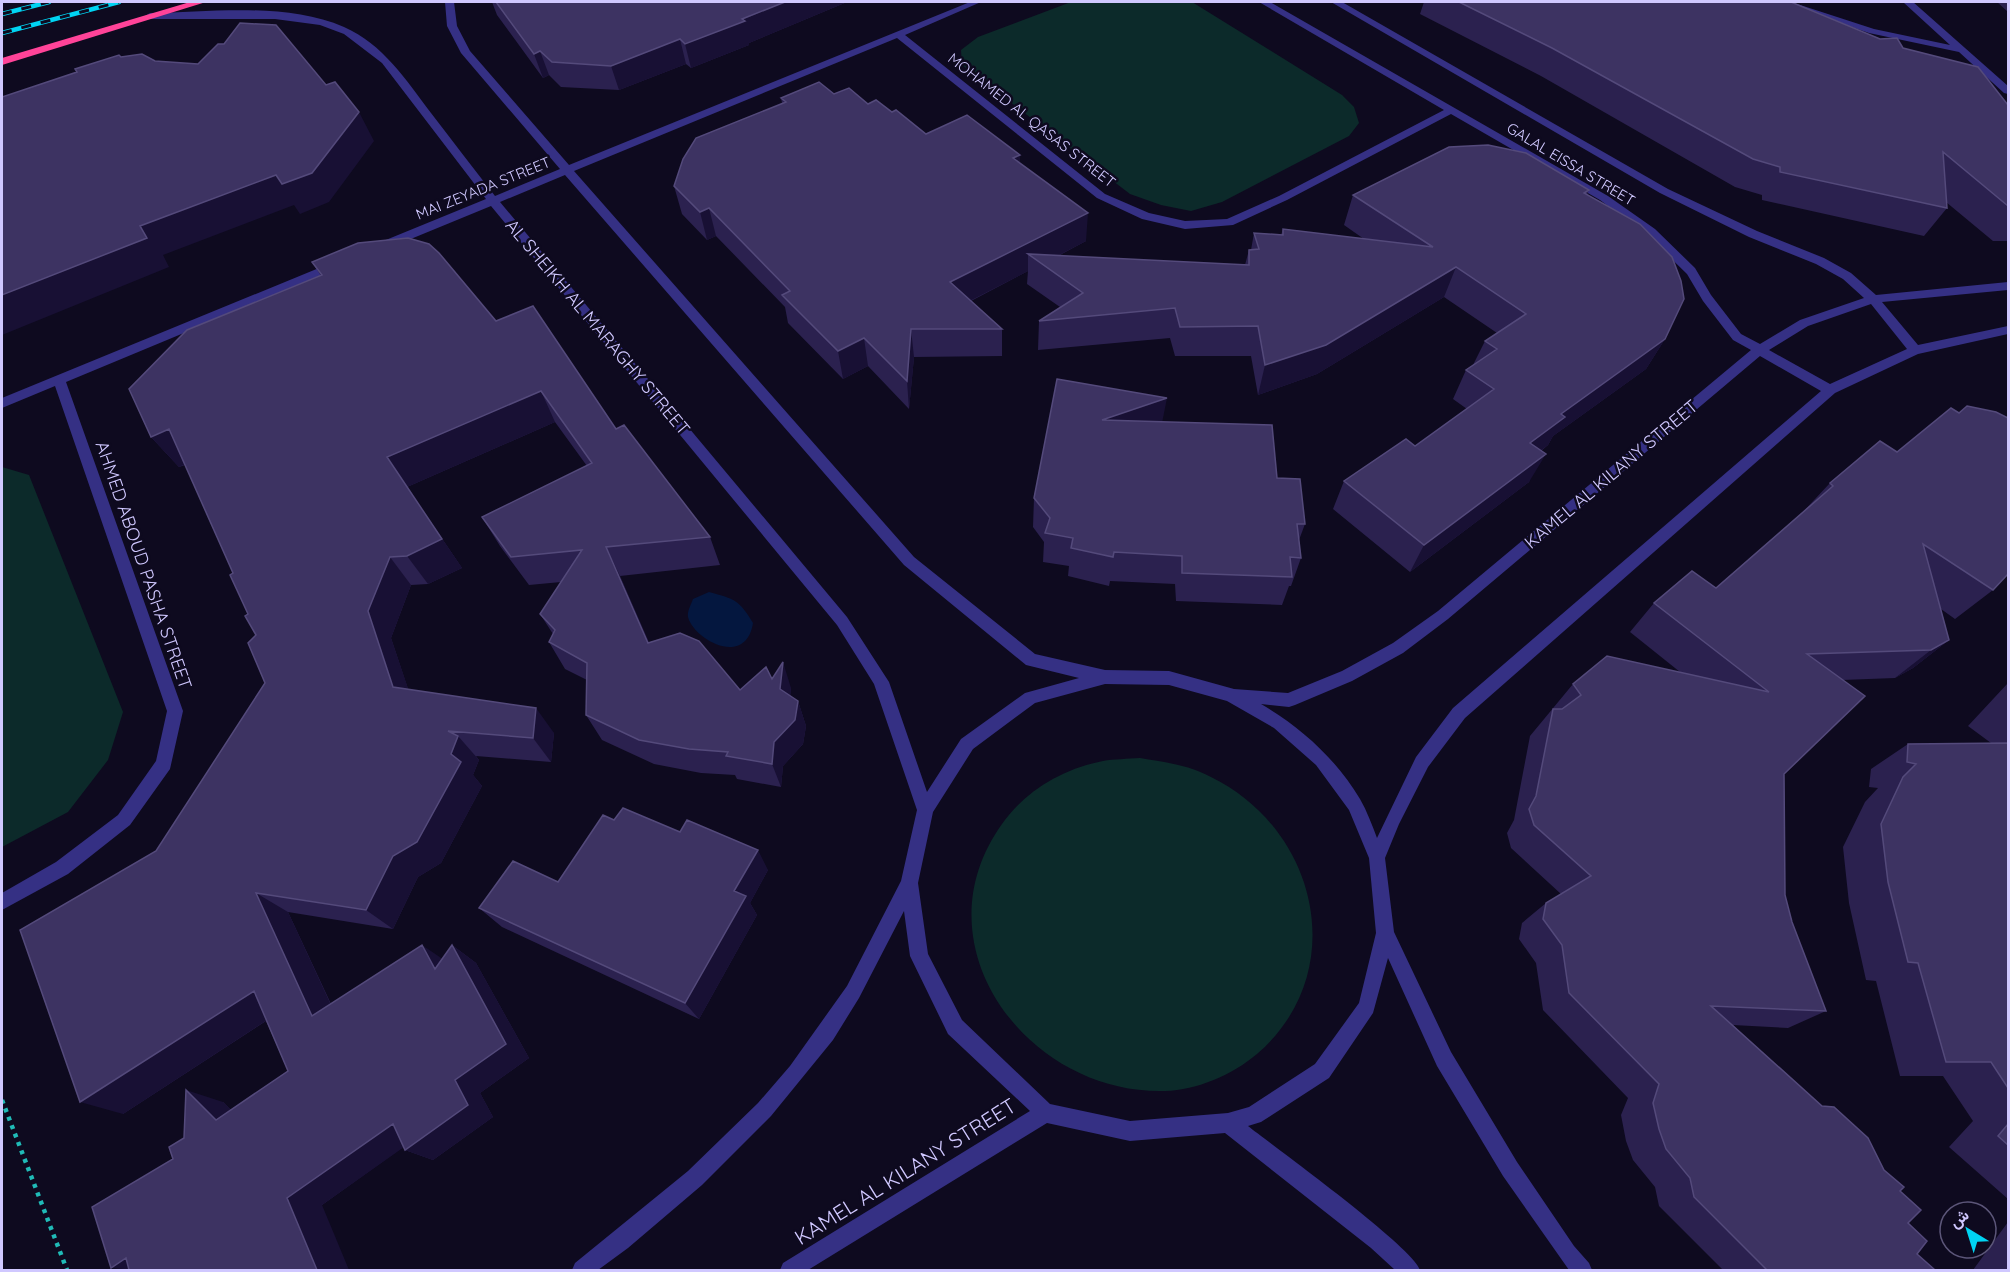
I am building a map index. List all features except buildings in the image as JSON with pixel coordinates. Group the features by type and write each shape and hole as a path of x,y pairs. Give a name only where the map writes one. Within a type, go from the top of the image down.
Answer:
{"highway":[{"path":"2,62 200,2"}],"street":[{"path":"449,2 449,22 455,40 909,561 1031,660 1105,677 1169,678 1231,695 1280,723 1322,760 1355,805 1377,858 1385,933 1444,1059 1510,1169 1567,1253 1582,1270"},
{"name":"MAI ZEYADA STREET","path":"374,250 977,2"},
{"name":"GALAL EISSA STREET","path":"1264,2 1604,198 1651,232 1691,271 1707,298 1737,337 1830,390"},
{"name":"GALAL EISSA STREET","path":"1336,2 1664,190 1753,234 1820,261 1847,276 1874,299 1915,350"},
{"path":"1783,2 1872,31 1962,50"},
{"path":"1908,2 2008,91"},
{"name":"AL SHEIKH AL MARAGHY STREET","path":"150,16 303,17 339,27 364,41 386,61 493,201 842,621 881,682 925,810"},
{"name":"MOHAMED AL QASAS STREET","path":"898,34 1101,196 1146,216 1185,225 1229,222 1452,110"},
{"path":"2,403 352,259"},
{"name":"KAMEL AL KILANY STREET","path":"1231,695 1289,700 1347,676 1398,648 1443,615 1758,351 1804,323 1874,299 2008,286"},
{"path":"1377,858 1392,821 1422,762 1459,712 1830,390 1915,350 2008,330"},
{"name":"AHMED ABOUD PASHA STREET","path":"2,902 62,868 124,820 164,764 175,711 59,380"},
{"path":"582,1270 646,1222 728,1149 797,1072 853,993 909,884 925,810 967,744 1030,698 1105,677"},
{"path":"909,884 919,956 955,1027 1045,1113 1130,1131 1228,1123 1254,1115 1322,1071 1367,1007 1385,933"},
{"name":"KAMEL AL KILANY STREET","path":"790,1270 1045,1113"},
{"path":"1228,1123 1378,1241 1410,1270"}],"path":[{"path":"2,1100 66,1270"}],"green space":[{"path":"1071,2 1192,2 1342,95 1354,107 1359,123 1349,136 1222,202 1191,211 1161,205 1130,194 962,65 961,50 978,37"},
{"path":"2,467 29,475 123,712 108,760 68,812 2,847"},
{"path":"1140,758 1176,764 1203,773 1248,801 1277,831 1298,867 1310,905 1312,945 1305,984 1286,1021 1247,1062 1214,1080 1177,1090 1115,1086 1070,1068 1030,1040 999,1004 979,963 972,917 978,870 1002,824 1022,801 1046,783 1073,770 1103,761"}],"water":[{"path":"709,592 736,602 744,609 753,623 748,637 741,644 731,647 720,646 709,641 692,626 688,615 693,599"}],"railway":[{"path":"2,14 49,2"},
{"path":"2,33 119,2"}]}
